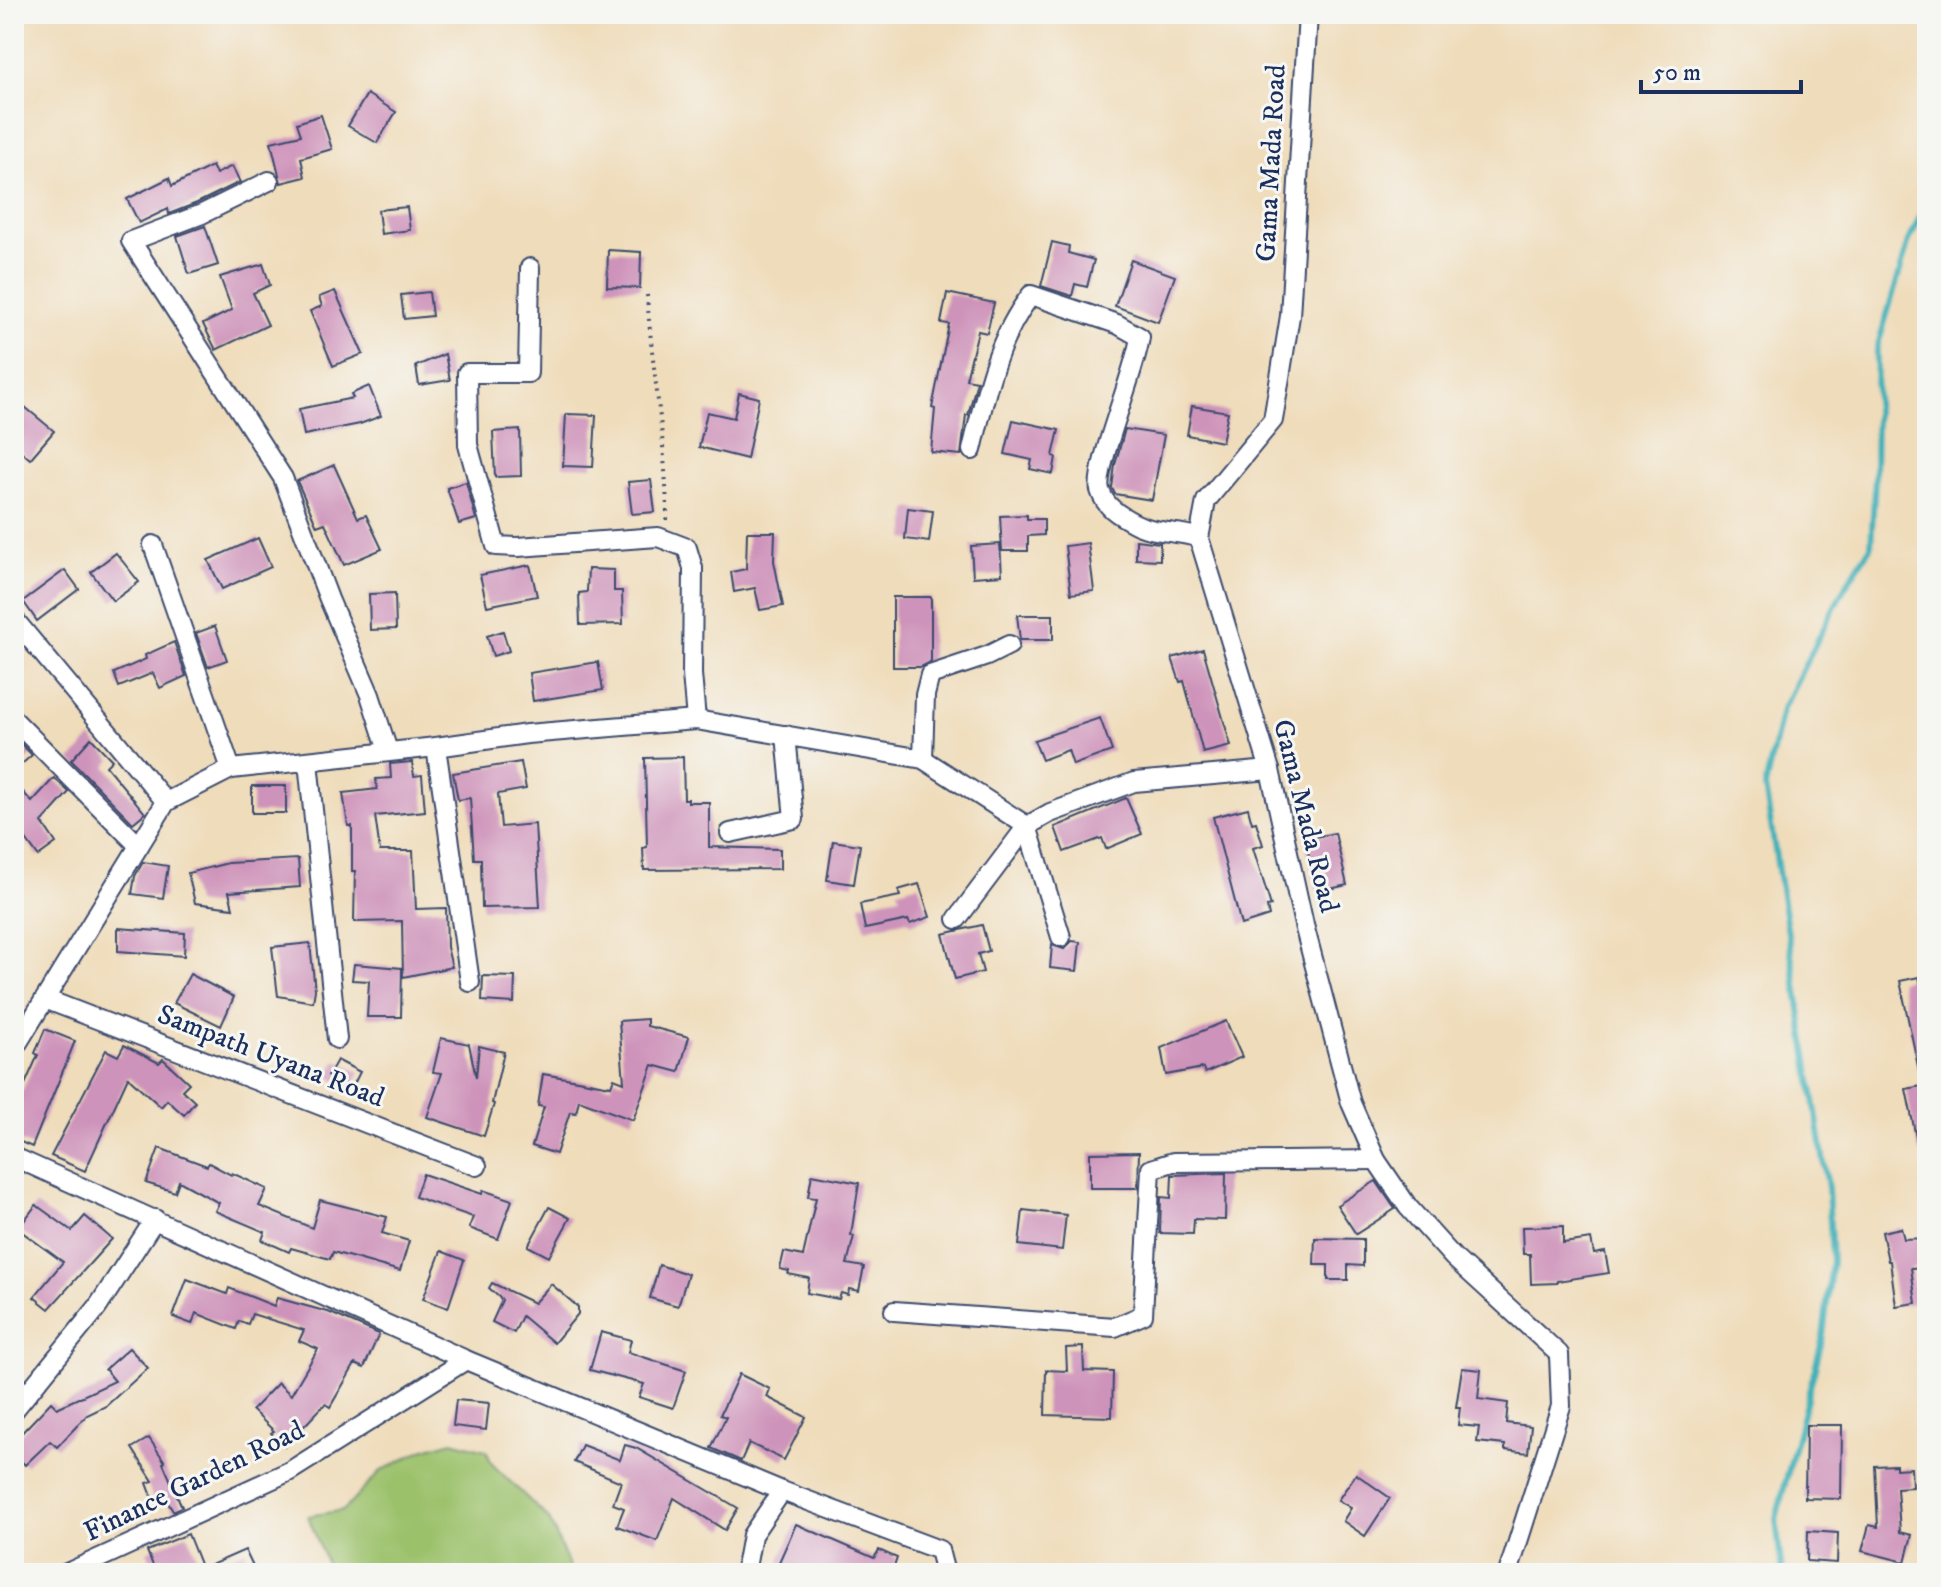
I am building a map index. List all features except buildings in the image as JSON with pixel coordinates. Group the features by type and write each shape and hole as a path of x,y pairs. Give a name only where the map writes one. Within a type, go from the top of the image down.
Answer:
{"street":[{"name":"Gama Mada Road","path":"1308,14 1290,316 1273,420 1206,501 1199,538 1270,770 1304,925 1351,1103 1376,1160 1408,1207 1453,1257 1559,1354 1561,1406 1508,1573"},
{"path":"269,181 202,214 131,241 283,478 370,695 388,751"},
{"path":"530,268 528,373 467,373 468,445 496,546 658,537 687,548 693,568 692,674 696,720"},
{"path":"972,450 993,365 1021,308 1031,295 1117,324 1140,337 1099,474 1099,489 1108,507 1137,524 1199,538"},
{"path":"153,545 231,769"},
{"path":"14,619 166,802"},
{"path":"923,759 925,695 930,675 987,656 1009,645"},
{"path":"14,720 139,846"},
{"path":"14,1049 166,802 231,769 527,734 696,720 923,759 1027,826 1061,937"},
{"path":"730,833 794,819 786,735"},
{"path":"436,747 470,982"},
{"path":"308,762 337,1039"},
{"path":"957,919 1027,826 1050,813 1134,782 1270,770"},
{"name":"Sampath Uyana Road","path":"45,999 477,1166"},
{"path":"14,1157 466,1360 782,1491 939,1550 945,1573"},
{"path":"894,1311 1115,1327 1143,1315 1151,1169 1173,1162 1376,1160"},
{"path":"14,1410 97,1308 155,1219"},
{"name":"Finance Garden Road","path":"67,1573 290,1471 466,1360"},
{"path":"745,1573 752,1535 782,1491"}],"path":[{"path":"647,295 651,362 667,470 667,540"}],"green space":[{"path":"452,1441 486,1450 492,1464 549,1519 572,1573 330,1573 308,1516 344,1510 381,1471 422,1450"}],"waterway":[{"path":"1782,1573 1776,1519 1823,1337 1832,1261 1828,1188 1765,787 1782,710 1842,592 1871,546 1877,348 1909,241 1927,201"}]}
